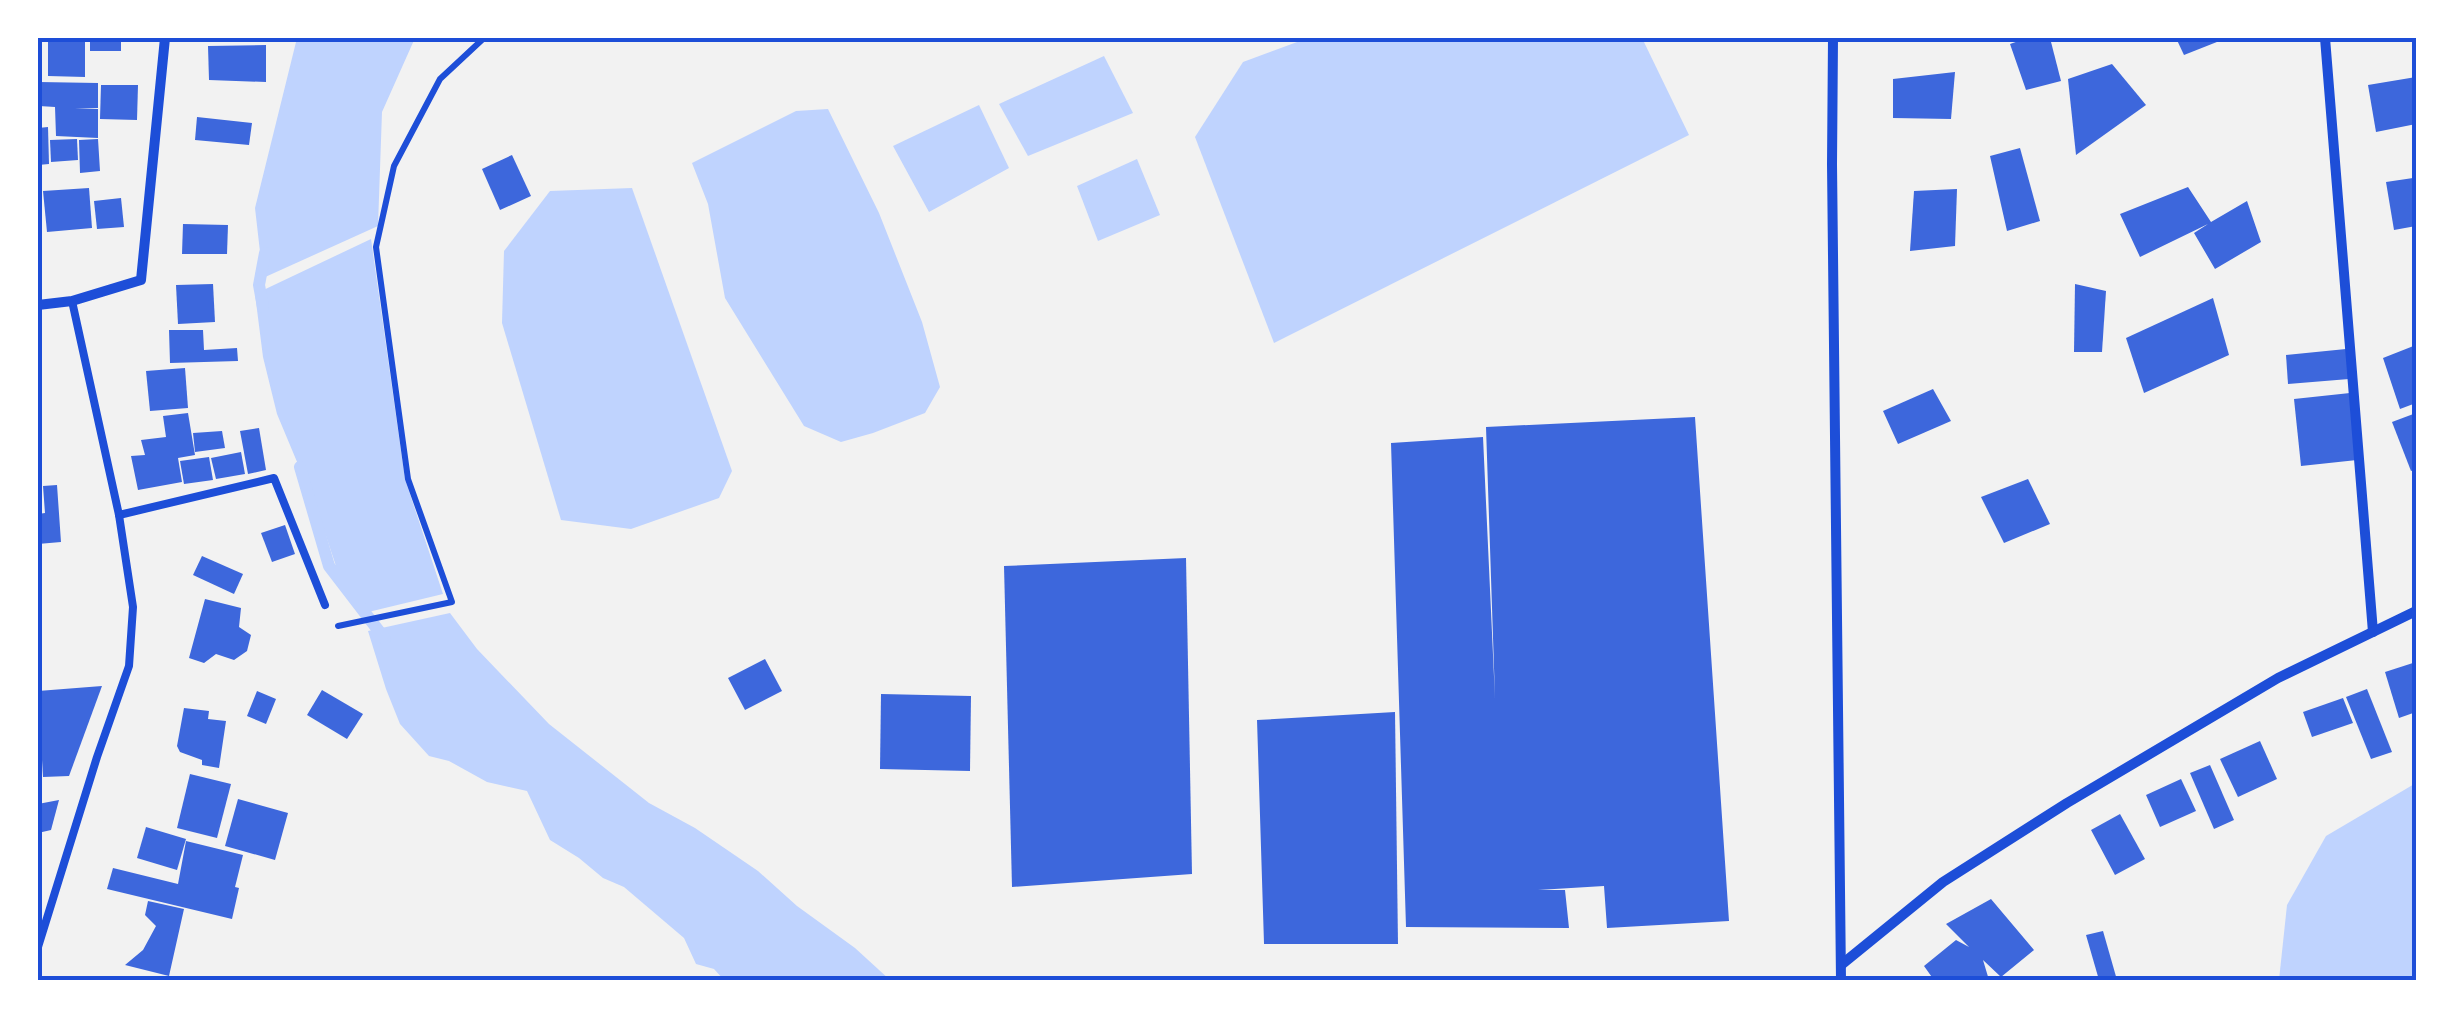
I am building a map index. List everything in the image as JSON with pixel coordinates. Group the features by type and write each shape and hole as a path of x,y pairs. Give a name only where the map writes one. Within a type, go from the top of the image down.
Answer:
{"street":[{"path":"38,304 72,301 141,280 164,38"},
{"path":"1833,38 1842,980"},
{"path":"2325,38 2373,632"},
{"path":"1841,965 1944,882 2067,803 2278,678 2416,611"}],"lane":[{"path":"38,947 130,666 133,607 119,515 72,301"},
{"path":"119,515 274,478 325,605"}],"path":[{"path":"336,626 452,602 408,479 376,247 394,166 440,79 484,38"}],"water":[{"path":"297,38 415,38 382,112 378,226 263,278 255,208"},
{"path":"1308,38 1642,38 1689,135 1274,343 1195,137 1243,62"},
{"path":"1104,56 1133,113 1028,156 999,104"},
{"path":"979,105 1009,168 929,212 893,146"},
{"path":"828,109 879,213 922,322 940,387 925,413 841,442 804,426 725,298 708,204 692,163 796,111"},
{"path":"1137,159 1160,215 1098,241 1077,186"},
{"path":"632,188 732,471 719,498 631,529 561,520 502,323 504,251 550,191"},
{"path":"371,239 405,479 443,594 360,614 337,569 277,414 263,357 255,294"},
{"path":"450,613 477,649 549,724 649,803 695,828 758,871 890,980 724,980 714,969 696,964 684,938 624,887 603,878 550,840 527,791 487,782 449,761 429,756 400,724 368,631"},
{"path":"2416,783 2416,980 2279,980 2287,905 2326,836"}],"building":[{"path":"48,38 85,38 85,77 48,76"},
{"path":"90,38 121,38 121,51 90,51"},
{"path":"2027,38 2050,38 2061,81 2026,90 2010,44"},
{"path":"2176,38 2227,38 2184,55"},
{"path":"266,45 266,82 209,80 208,46"},
{"path":"2112,64 2146,105 2076,155 2068,79"},
{"path":"1955,72 1951,119 1893,118 1893,79"},
{"path":"2416,77 2416,124 2376,132 2368,85"},
{"path":"39,82 98,83 98,108 75,109 98,109 98,138 56,136 55,107 39,106"},
{"path":"101,85 138,85 137,120 100,119"},
{"path":"197,117 252,123 249,145 195,140"},
{"path":"48,127 49,164 38,165 38,128"},
{"path":"77,139 78,160 51,162 50,140"},
{"path":"98,139 100,171 80,173 79,140"},
{"path":"2020,148 2040,221 2007,231 1990,156"},
{"path":"512,155 531,196 500,210 482,169"},
{"path":"2413,178 2416,226 2394,230 2386,182"},
{"path":"2188,187 2211,222 2247,201 2261,242 2215,269 2194,233 2208,224 2140,257 2120,214"},
{"path":"89,188 92,228 47,232 43,191"},
{"path":"1957,189 1955,246 1910,251 1914,191"},
{"path":"121,198 124,227 97,229 94,201"},
{"path":"183,224 228,225 227,254 182,254"},
{"path":"213,284 215,322 178,324 176,285"},
{"path":"2075,284 2106,291 2102,352 2074,352"},
{"path":"2213,298 2229,355 2144,393 2126,338"},
{"path":"169,330 203,330 204,350 237,348 238,361 170,363"},
{"path":"2416,345 2416,403 2400,409 2383,358"},
{"path":"2346,349 2349,379 2288,384 2286,355"},
{"path":"185,368 188,408 150,411 146,371"},
{"path":"1933,389 1951,421 1898,444 1883,411"},
{"path":"2350,393 2357,460 2301,466 2294,399"},
{"path":"188,413 195,455 178,458 182,482 138,490 131,456 145,455 141,440 166,437 163,416"},
{"path":"2416,413 2416,469 2411,471 2392,422"},
{"path":"1695,417 1729,921 1607,928 1604,886 1538,890 1565,890 1569,928 1406,927 1391,443 1483,437 1495,698 1486,427"},
{"path":"259,428 266,470 248,474 240,431"},
{"path":"222,431 225,448 195,452 193,433"},
{"path":"241,452 245,474 216,479 211,458"},
{"path":"209,457 213,480 184,484 180,461"},
{"path":"2028,479 2050,524 2004,543 1981,497"},
{"path":"57,485 61,542 38,544 38,514 45,513 43,486"},
{"path":"285,525 295,554 272,562 261,533"},
{"path":"202,556 243,574 234,594 193,575"},
{"path":"1186,558 1192,874 1012,887 1004,566"},
{"path":"205,599 241,608 239,627 251,635 247,651 234,660 216,654 204,663 189,658"},
{"path":"765,659 782,691 745,710 728,678"},
{"path":"2416,662 2416,712 2399,718 2385,672"},
{"path":"102,686 69,776 43,777 38,691"},
{"path":"2367,689 2392,752 2371,759 2346,697"},
{"path":"322,690 363,714 347,739 307,715"},
{"path":"257,691 276,699 266,724 247,716"},
{"path":"881,694 971,696 970,771 880,769"},
{"path":"2343,698 2353,723 2312,737 2303,712"},
{"path":"184,708 209,711 208,719 226,721 219,768 202,765 202,760 180,752 177,746"},
{"path":"1395,712 1398,944 1264,944 1257,720"},
{"path":"2260,741 2277,779 2238,797 2220,759"},
{"path":"2210,765 2234,820 2214,829 2190,773"},
{"path":"190,774 231,784 217,838 177,828"},
{"path":"2181,779 2196,811 2160,827 2146,795"},
{"path":"238,799 288,813 275,860 225,846"},
{"path":"59,800 51,830 38,833 38,804"},
{"path":"2120,814 2145,859 2115,875 2091,830"},
{"path":"146,827 186,839 177,870 137,858"},
{"path":"186,841 243,855 232,919 107,889 113,868 178,884"},
{"path":"1991,899 2034,950 2001,977 1983,960 1989,980 1934,980 1924,966 1956,940 1969,947 1946,924"},
{"path":"148,901 184,909 169,976 125,965 143,950 156,926 145,915"},
{"path":"2103,931 2117,980 2099,980 2086,935"}],"waterway":[{"path":"263,307 259,285 265,253"},
{"path":"300,467 329,566 385,639"}]}
